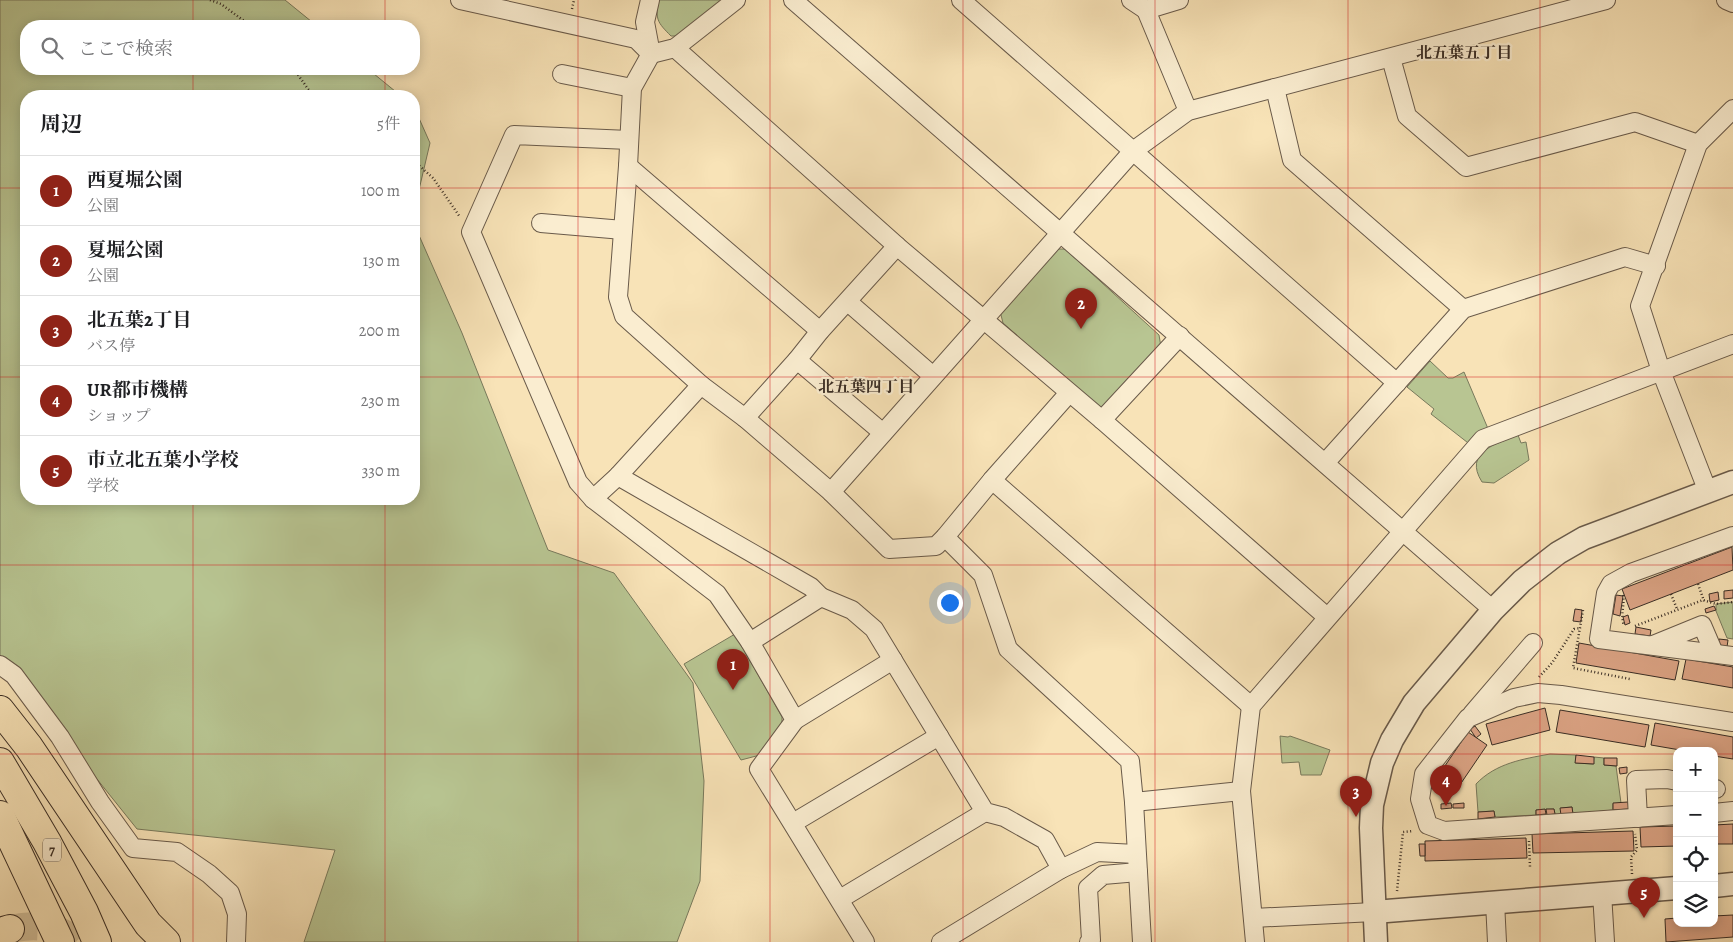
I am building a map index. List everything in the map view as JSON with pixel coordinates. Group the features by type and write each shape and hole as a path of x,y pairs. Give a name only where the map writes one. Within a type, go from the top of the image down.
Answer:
{"highway":[{"path":"0,710 29,747 148,924 166,942"},
{"name":"7","path":"0,762 47,842 84,912 97,942"},
{"name":"7","path":"0,815 60,942"}],"street":[{"path":"460,0 636,40 651,54"},
{"path":"650,0 645,22 651,54 632,88 618,297 624,316 701,385 745,418 831,492 889,549 936,546 1069,393"},
{"path":"651,54 675,48 736,0"},
{"path":"792,0 1493,610"},
{"path":"961,0 1397,383"},
{"path":"1131,0 1146,10 1188,111"},
{"path":"1146,10 1179,0"},
{"path":"831,492 1133,151 1188,111 1391,58 1576,4 1606,0"},
{"path":"1726,0 1733,3"},
{"path":"675,48 897,246 1102,420 1328,617"},
{"path":"1391,58 1407,116 1466,167 1636,122 1698,144"},
{"path":"562,74 632,88"},
{"path":"1276,88 1292,160 1463,309"},
{"path":"1708,492 1661,371 1640,306 1656,266 1698,144 1733,109"},
{"path":"629,140 514,135 471,232 578,482 593,499 717,594 750,642 795,720"},
{"path":"628,166 820,331"},
{"path":"541,223 623,230"},
{"path":"745,418 897,246"},
{"path":"1325,463 1463,309 1625,257 1656,266"},
{"path":"848,302 933,376"},
{"path":"1102,420 1180,336"},
{"path":"1255,942 1241,791 1251,706 1483,439 1733,344"},
{"path":"797,360 883,433"},
{"path":"593,499 618,476 701,385"},
{"path":"618,476 811,587 821,597 852,610 874,629 985,812 1004,817 1045,840 1061,869"},
{"path":"992,480 1251,706"},
{"path":"1376,942 1371,828 1376,785 1392,740 1414,703 1493,610 1522,581 1558,553 1584,538 1733,482"},
{"path":"1733,536 1631,574 1611,584 1606,593 1599,639 1620,636 1652,645 1733,656"},
{"path":"945,537 983,574 1008,649 1130,761 1142,942"},
{"path":"750,642 821,597"},
{"path":"1652,645 1702,625 1714,654"},
{"path":"1534,643 1468,718 1424,774 1420,799 1428,825 1444,831 1673,815"},
{"path":"865,942 759,769 795,720 893,660"},
{"path":"0,665 14,675 60,737 100,802 133,848 177,852 209,874 230,893 237,914 236,942"},
{"path":"1468,718 1519,697 1538,693 1733,722"},
{"path":"793,823 939,736"},
{"path":"1636,818 1636,780 1673,780"},
{"path":"1134,802 1241,791"},
{"path":"1718,812 1733,811"},
{"path":"840,899 985,812"},
{"path":"941,942 1061,869 1097,852 1136,854"},
{"path":"1089,942 1091,940 1088,888 1103,875 1138,872"},
{"path":"1718,886 1733,884"},
{"path":"1253,918 1374,912 1673,888"},
{"path":"1602,893 1605,942"},
{"path":"1495,902 1497,942"}],"path":[{"path":"210,0 221,4 243,20"},
{"path":"298,75 309,90"},
{"path":"420,166 433,178 471,232"},
{"path":"1698,584 1704,601"},
{"path":"1620,636 1624,598 1622,593"},
{"path":"1671,594 1677,609"},
{"path":"1620,636 1630,628 1703,600 1716,604 1733,602"},
{"path":"1583,610 1573,668 1630,679"},
{"path":"1519,697 1552,664 1574,629 1600,630"},
{"path":"1632,870 1631,857 1636,850 1636,818"},
{"path":"1528,825 1530,867"},
{"path":"1397,893 1403,832 1418,831"}],"green space":[{"path":"0,0 285,0 310,20 20,20 20,75 375,75 394,90 20,90 20,505 420,505 420,238 462,333 548,550 614,573 693,683 704,781 700,881 677,942 304,942 335,850 137,829 0,658"},
{"path":"659,0 729,0 686,36 671,36 658,20"},
{"path":"420,120 430,143 420,186"},
{"path":"1052,249 1065,249 1159,335 1161,347 1109,405 1099,409 1003,323 1000,311"},
{"path":"1430,361 1448,378 1453,378 1464,372 1489,431 1472,446 1431,414 1434,409 1407,387"},
{"path":"1518,435 1521,443 1526,442 1529,460 1494,483 1482,482 1477,472 1479,456 1492,446"},
{"path":"1733,602 1733,639 1727,638 1716,611 1716,604"},
{"path":"735,634 782,717 782,729 760,755 741,760 684,664"},
{"path":"1280,736 1290,736 1330,750 1321,775 1301,775 1299,762 1282,763"},
{"path":"1550,754 1576,755 1576,763 1593,764 1594,757 1604,758 1604,765 1616,766 1621,803 1613,804 1613,810 1573,814 1572,807 1561,808 1561,815 1555,814 1554,809 1536,810 1536,815 1495,817 1494,811 1478,812 1476,784 1484,777 1510,763"}],"building":[{"path":"1732,547 1733,570 1630,610 1622,589"},
{"path":"1733,590 1733,598 1724,599 1724,591"},
{"path":"1718,592 1719,600 1710,602 1709,594"},
{"path":"1616,595 1623,596 1620,616 1613,614"},
{"path":"1714,606 1716,610 1706,613 1705,609"},
{"path":"1575,609 1582,610 1581,622 1573,621"},
{"path":"1628,615 1630,623 1625,625 1623,617"},
{"path":"1636,627 1651,630 1650,636 1635,634"},
{"path":"1719,639 1728,640 1727,647 1718,646"},
{"path":"1579,643 1679,661 1675,680 1576,663"},
{"path":"1686,659 1733,667 1733,688 1682,679"},
{"path":"1545,708 1550,730 1492,745 1486,724"},
{"path":"1560,710 1649,725 1645,747 1556,732"},
{"path":"1655,723 1733,737 1733,759 1718,757 1718,747 1673,747 1673,749 1651,745"},
{"path":"1475,726 1481,734 1476,738 1470,729"},
{"path":"1468,732 1487,745 1453,795 1434,782"},
{"path":"1576,755 1594,757 1594,764 1575,763"},
{"path":"1604,758 1617,758 1617,766 1604,765"},
{"path":"1627,767 1627,773 1620,774 1619,768"},
{"path":"1431,780 1439,786 1436,791 1428,786"},
{"path":"1439,786 1446,790 1443,795 1436,790"},
{"path":"1446,790 1452,795 1449,799 1443,795"},
{"path":"1628,802 1629,809 1613,810 1613,803"},
{"path":"1451,803 1452,808 1441,809 1441,804"},
{"path":"1464,803 1464,808 1453,808 1453,804"},
{"path":"1572,807 1573,814 1561,815 1560,808"},
{"path":"1545,809 1546,814 1536,815 1536,810"},
{"path":"1546,809 1554,809 1555,814 1547,815"},
{"path":"1494,811 1495,817 1478,819 1478,812"},
{"path":"1733,824 1733,844 1718,844 1718,825"},
{"path":"1673,826 1673,846 1641,847 1640,827"},
{"path":"1633,831 1634,851 1533,853 1532,834"},
{"path":"1526,838 1527,858 1425,861 1425,841"},
{"path":"1419,844 1425,844 1425,856 1420,856"},
{"path":"1733,915 1733,937 1666,942 1665,919 1673,918 1673,927 1718,927 1718,916"}],"tunnel":[{"path":"10,929 45,927 61,932 76,942"}],"place":[{"name":"夏堀公園","path":"1081,329"},
{"name":"西夏堀公園","path":"733,690"},
{"name":"UR都市機構","path":"1446,806"},
{"name":"北五葉2丁目","path":"1356,817"},
{"name":"市立北五葉小学校","path":"1644,918"}],"district":[{"name":"北五葉五丁目","path":"1464,52"},
{"name":"北五葉四丁目","path":"866,386"}]}
